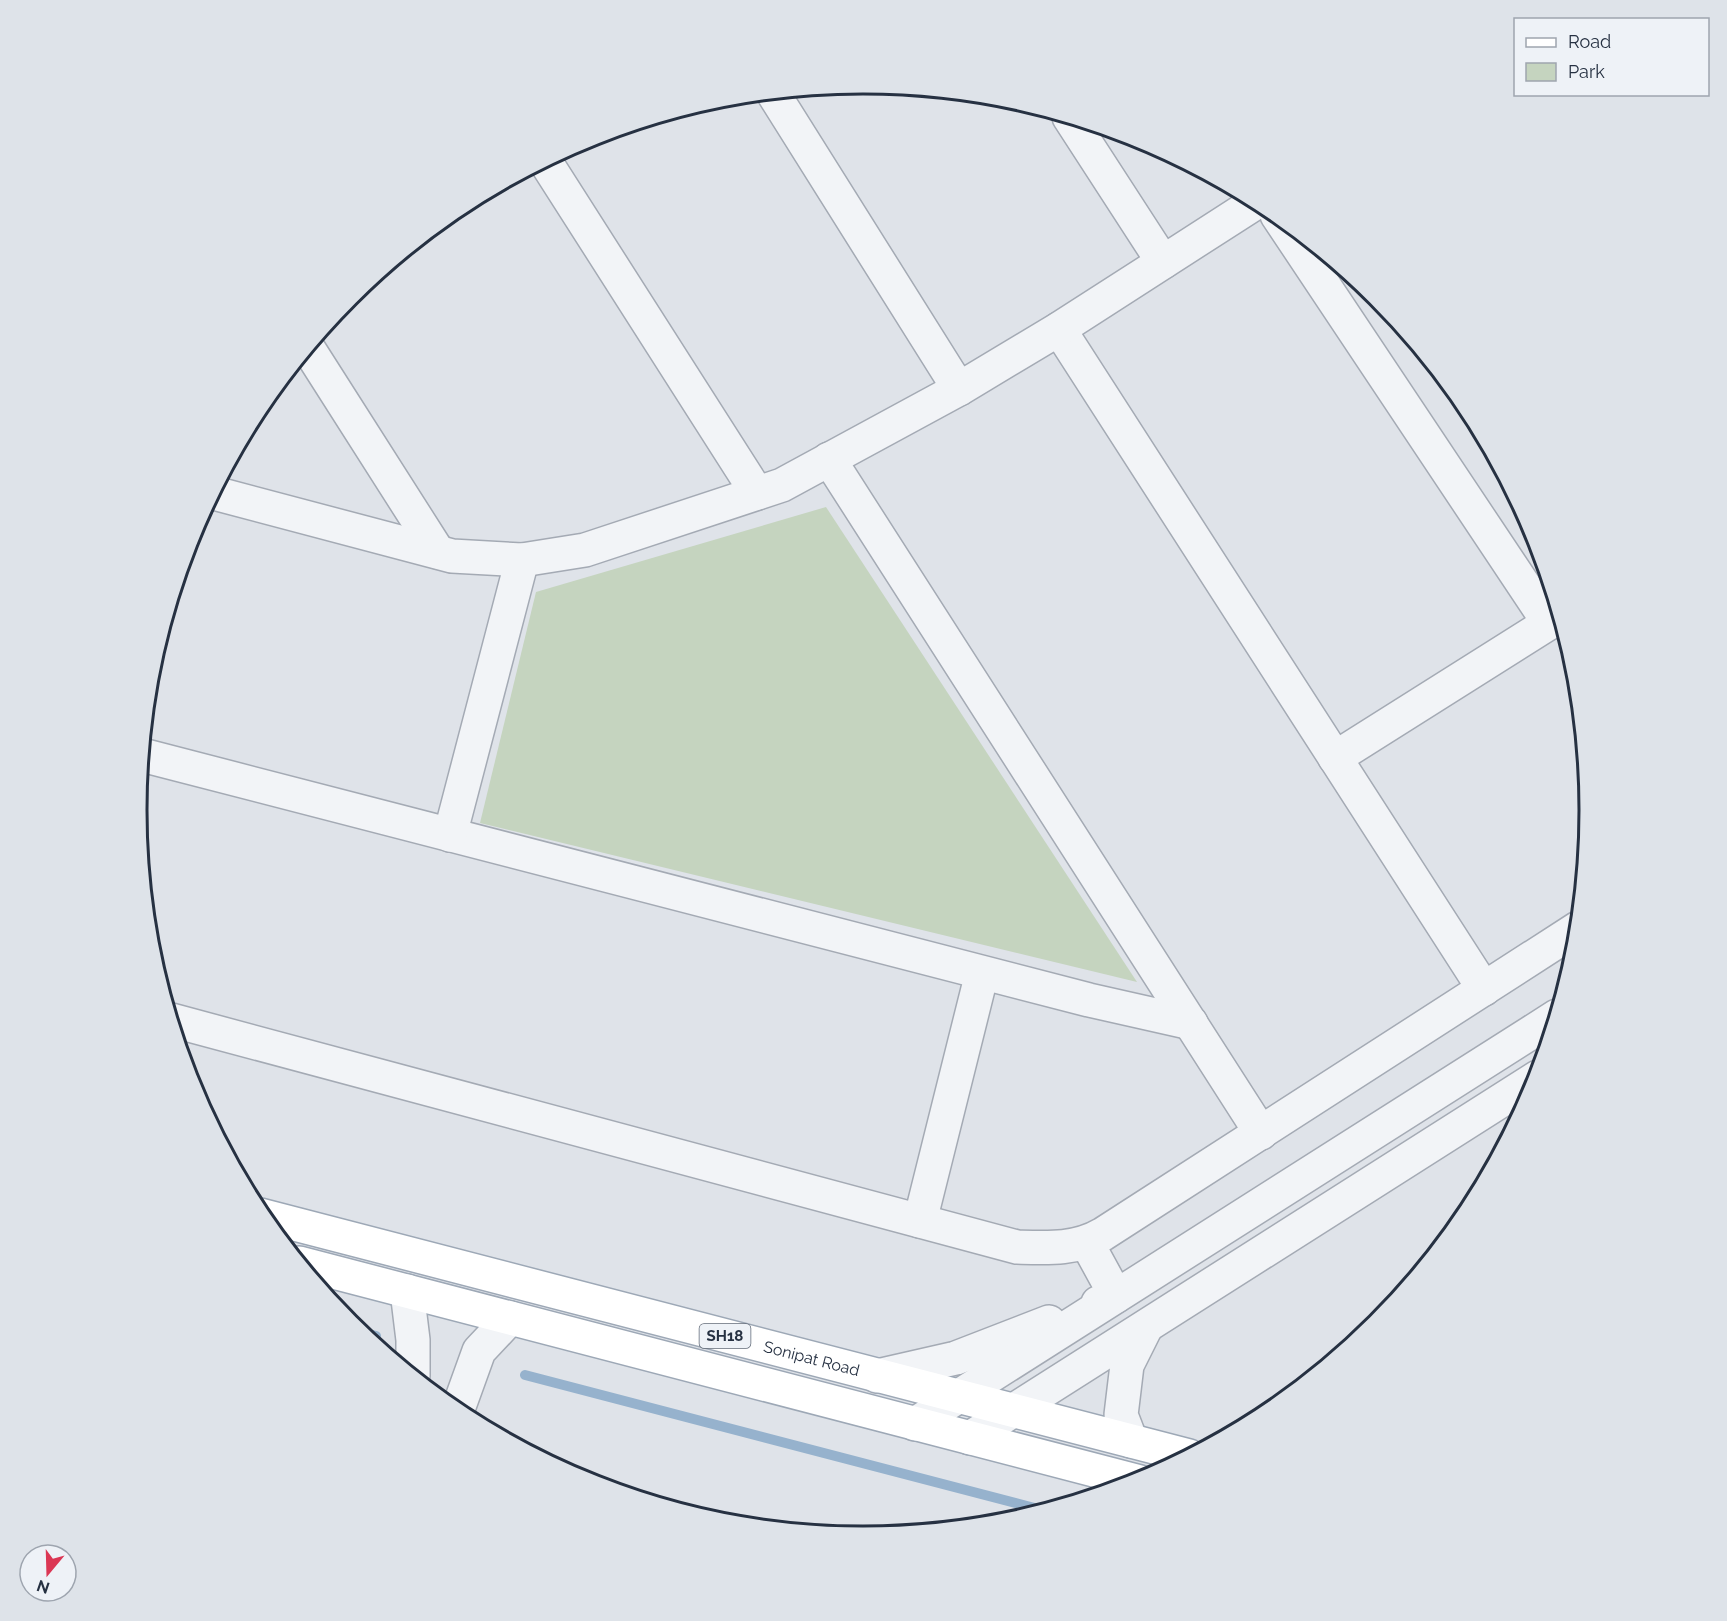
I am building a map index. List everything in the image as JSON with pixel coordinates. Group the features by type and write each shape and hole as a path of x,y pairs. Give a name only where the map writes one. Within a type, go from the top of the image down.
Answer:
{"main road":[{"name":"Sonipat Road","path":"276,1219 1179,1453"},
{"name":"SH18","path":"311,1266 1123,1478"}],"street":[{"path":"778,100 959,389"},
{"path":"1075,127 1163,262"},
{"path":"549,167 756,493"},
{"path":"221,495 452,556 522,560 585,550 782,484 959,389 1059,329 1249,207"},
{"path":"1292,237 1553,619"},
{"path":"1059,329 1484,988"},
{"path":"312,354 438,552"},
{"path":"829,459 1260,1133"},
{"path":"450,835 522,560"},
{"path":"1335,758 1554,620"},
{"path":"150,757 982,973 1191,1023"},
{"path":"180,1022 1017,1247 1057,1248 1087,1244 1568,934"},
{"path":"920,1221 982,973"},
{"path":"915,1424 1547,1022"},
{"path":"970,1438 1525,1085"},
{"path":"1087,1244 1116,1296"},
{"path":"407,1291 413,1340 413,1367"},
{"path":"877,1376 956,1358 1116,1296"},
{"path":"461,1402 479,1351 510,1318"},
{"path":"1131,1441 1121,1415 1127,1365 1147,1325"}],"green space":[{"path":"826,507 1137,982 480,823 536,592"}],"waterway":[{"path":"525,1375 1029,1507"}]}
